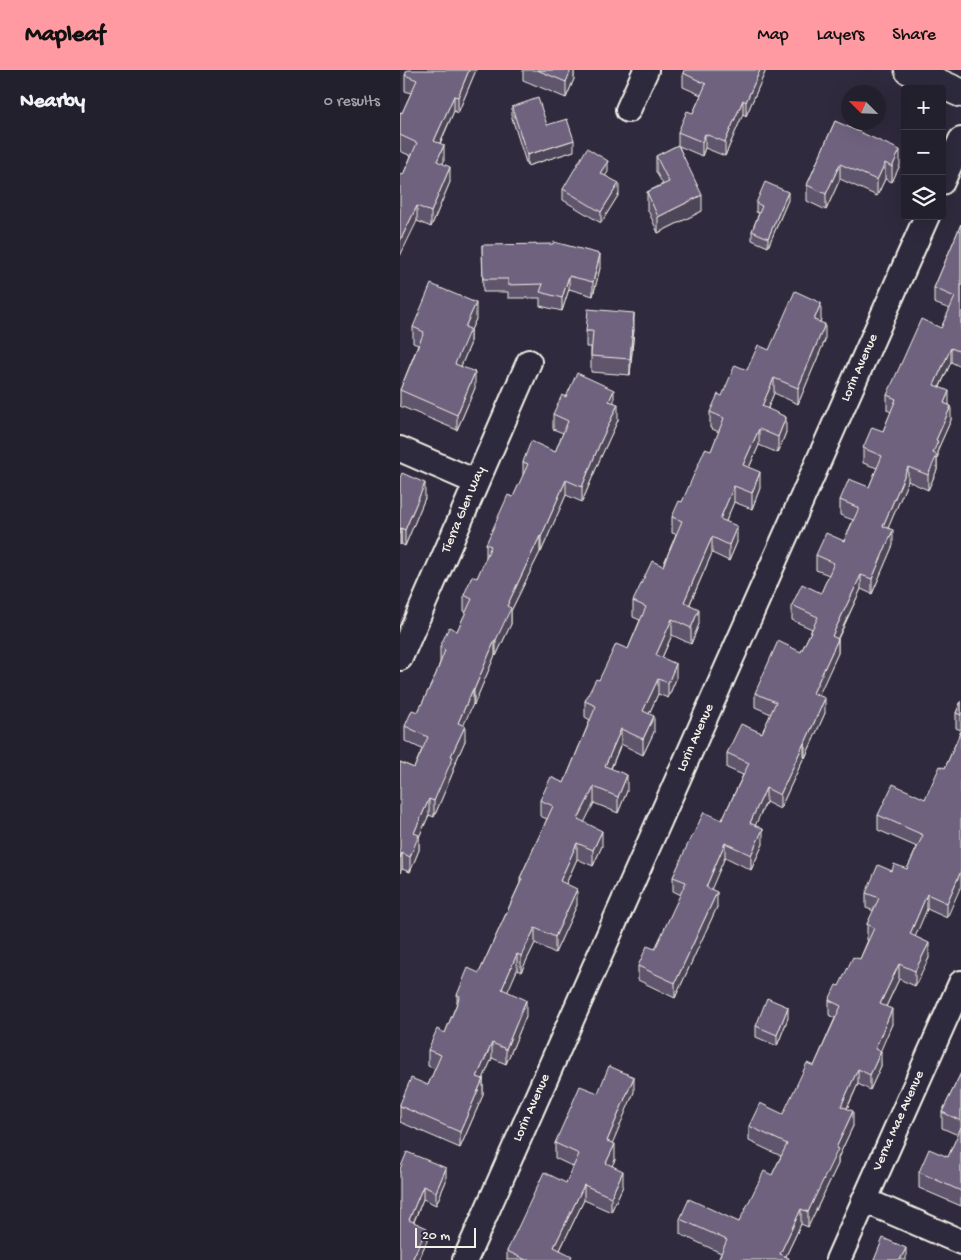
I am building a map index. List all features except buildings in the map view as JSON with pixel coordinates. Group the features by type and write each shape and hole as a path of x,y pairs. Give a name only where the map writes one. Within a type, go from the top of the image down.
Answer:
{"main road":[{"path":"909,70 961,93"}],"street":[{"path":"628,110 646,70"},
{"path":"945,175 961,140"},
{"name":"Lorin Avenue","path":"465,1260 925,220"},
{"name":"Tierra Glen Way","path":"400,658 528,362"},
{"path":"400,449 476,482"},
{"name":"Verna Mae Avenue","path":"838,1260 961,983"},
{"path":"864,1200 961,1242"}]}
